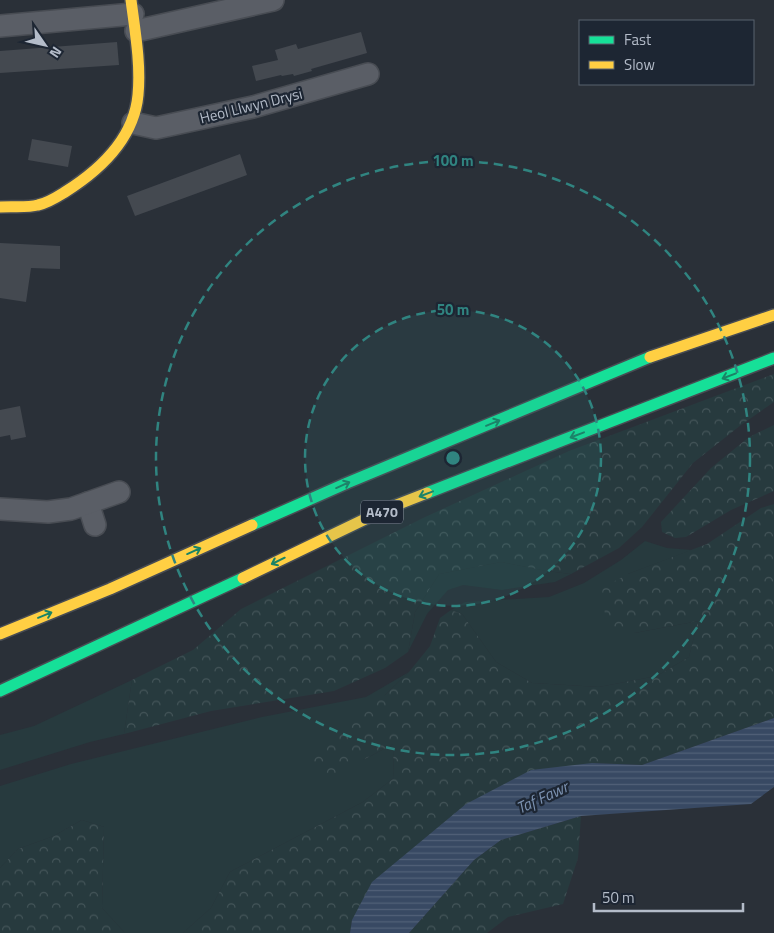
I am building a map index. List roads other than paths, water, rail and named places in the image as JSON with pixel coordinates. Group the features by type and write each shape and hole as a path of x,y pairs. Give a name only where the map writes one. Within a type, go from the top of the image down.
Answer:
{"main road":[{"path":"0,207 40,205 74,187 108,158 133,123 138,96 134,15"},
{"name":"A470","path":"0,634 110,589 347,483 652,357 774,315"},
{"name":"A470","path":"0,691 157,619 386,509 774,358"}],"street":[{"path":"0,26 134,15 273,0"},
{"name":"Heol Llwyn Drysi","path":"133,123 156,128 253,106 368,74"},
{"path":"0,510 48,512 71,509 119,492"},
{"path":"88,503 95,525"}],"water":[{"name":"Taf Fawr","path":"774,718 774,787 751,804 581,816 501,840 474,860 409,933 350,933 352,920 372,882 466,804 531,770 592,763 642,765"}]}
